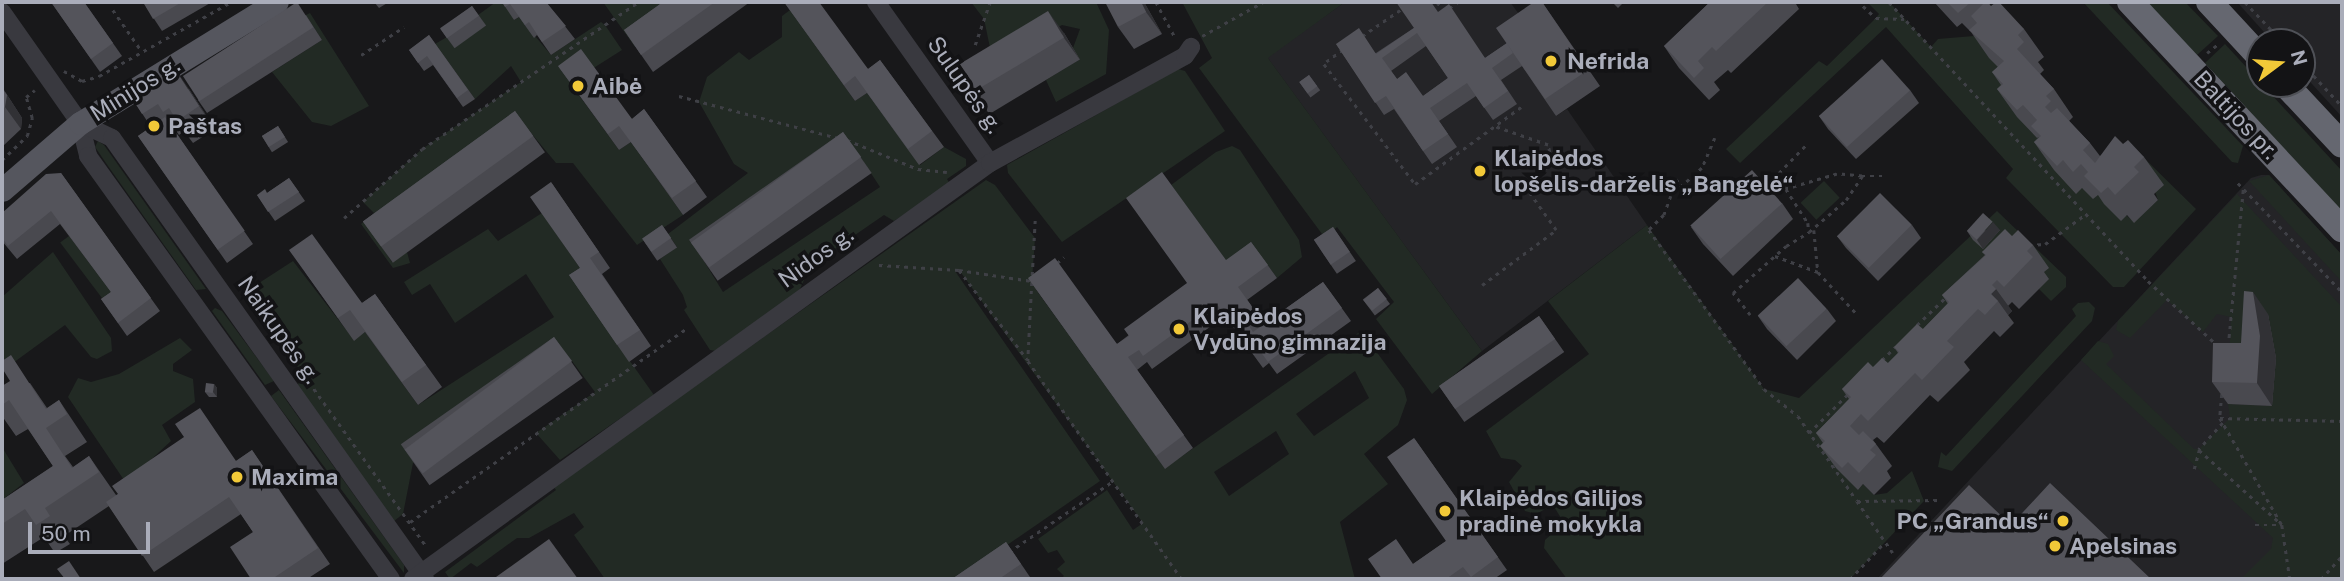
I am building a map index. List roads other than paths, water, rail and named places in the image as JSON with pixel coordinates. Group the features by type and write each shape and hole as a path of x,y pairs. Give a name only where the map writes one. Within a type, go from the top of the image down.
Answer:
{"highway":[{"name":"Baltijos pr.","path":"2130,2 2342,229"},
{"path":"2209,2 2246,42"},
{"path":"2299,98 2342,145"}],"main road":[{"name":"Minijos g.","path":"2,190 80,123 277,2"}],"street":[{"name":"Sulupės g.","path":"876,2 990,163"},
{"name":"Naikupės g.","path":"2,12 47,81 80,123 88,156 391,579"},
{"name":"Nidos g.","path":"420,577 437,561 847,263 990,163 1188,52"},
{"name":"Naikupės g.","path":"80,123 112,138 420,577"},
{"path":"200,312 224,295"}],"place":[{"name":"Nefrida","path":"1551,61"},
{"name":"Aibė","path":"578,86"},
{"name":"Paštas","path":"154,126"},
{"name":"Klaipėdos lopšelis-darželis „Bangelė“","path":"1480,171"},
{"name":"Klaipėdos Vydūno gimnazija","path":"1179,329"},
{"name":"Maxima","path":"237,477"},
{"name":"Klaipėdos Gilijos pradinė mokykla","path":"1445,511"},
{"name":"PC „Grandus“","path":"2063,521"},
{"name":"Apelsinas","path":"2055,546"}]}
